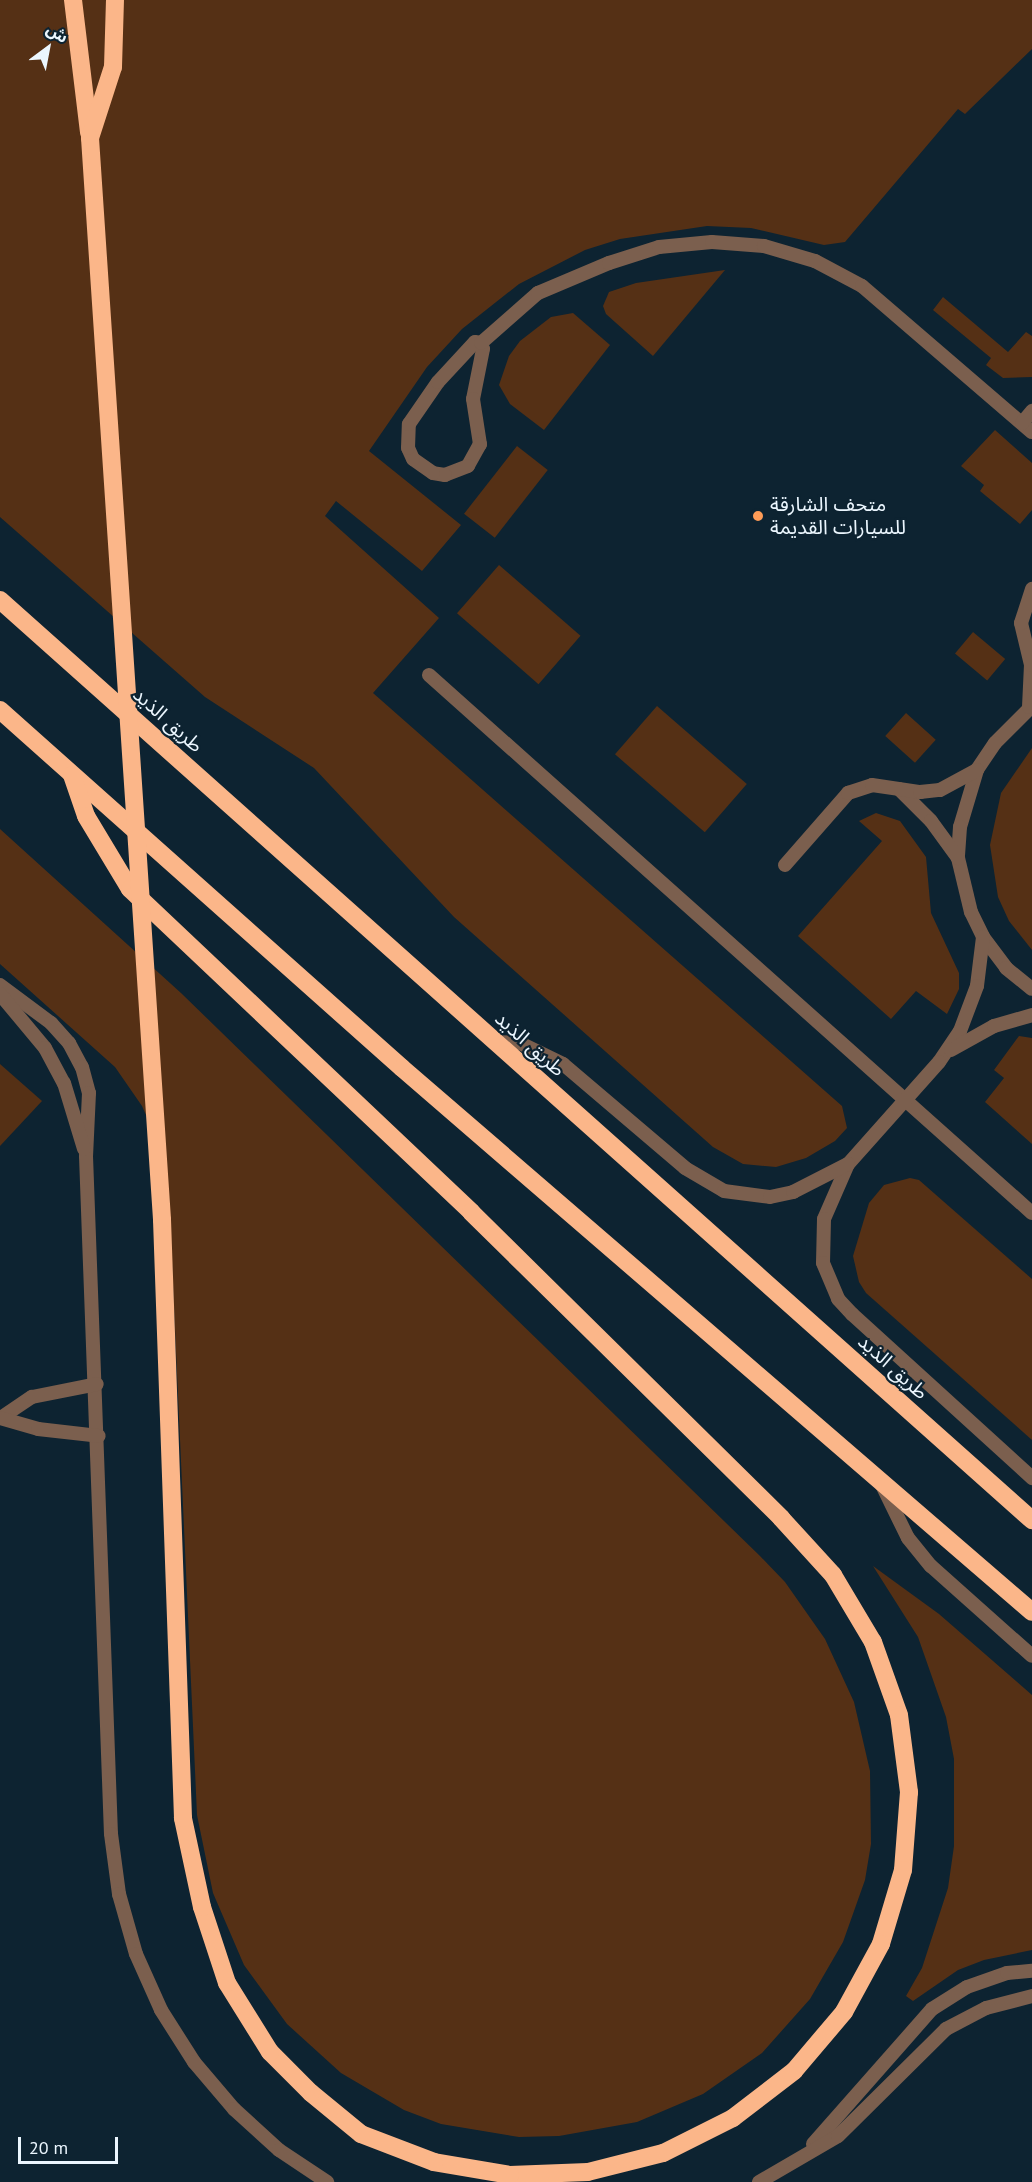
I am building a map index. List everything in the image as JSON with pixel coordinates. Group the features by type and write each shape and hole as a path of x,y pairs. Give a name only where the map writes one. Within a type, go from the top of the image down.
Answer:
{"highway":[{"path":"72,775 86,816 130,890 471,1212 781,1518 833,1575 873,1642 899,1715 907,1781 903,1870 880,1944 844,2012 794,2071 733,2118 663,2153 588,2172 510,2175 434,2162 361,2134 312,2093 270,2052 233,1993 202,1907 183,1818 162,1220 90,138 73,0"},
{"path":"90,138 113,67 117,21 115,0"},
{"name":"طريق الذيد","path":"0,600 1032,1520"},
{"path":"0,711 402,1068 878,1475 1032,1612"}],"lane":[{"path":"481,343 475,342 455,362 409,424 406,436 411,454 422,468 433,473 457,472 475,456 480,432 473,399 481,343 538,293 609,263 659,247 711,242 764,246 815,261 862,286 1027,428 1032,411"},
{"path":"1032,589 1021,623 1031,665 1030,706 994,743 977,770 960,827 958,858 965,894 983,937 1006,968 1032,989"},
{"path":"1021,623 1032,636"},
{"path":"429,675 1032,1213"},
{"path":"785,865 848,793 872,785 899,789 940,790 977,770"},
{"path":"899,789 931,821 958,858"},
{"path":"983,937 970,1009 947,1053 848,1164 824,1219 821,1241 823,1263 838,1299 1032,1478"},
{"path":"0,985 51,1023 69,1043 82,1066 89,1093 86,1156 99,1436 111,1834 119,1894 136,1954 161,2010 194,2062 256,2130 327,2182"},
{"path":"0,994 50,1057 64,1083 86,1156"},
{"path":"947,1053 993,1026 1032,1015"},
{"path":"494,1042 520,1044 564,1064 685,1168 724,1191 770,1197 793,1192 848,1164"},
{"path":"1,1418 32,1397 97,1384"},
{"path":"1,1418 38,1429 99,1436"},
{"path":"878,1475 890,1508 931,1566 1032,1656"},
{"path":"792,2163 851,2105 902,2039 932,2009 967,1987 1007,1973 1032,1971"},
{"path":"759,2182 792,2163 862,2116 946,2029 986,2008 1032,1996"}],"shaded area":[{"path":"0,0 1032,0 1032,49 965,114 958,109 845,242 824,245 751,228 707,226 620,239 585,250 519,284 462,329 427,367 369,451 461,525 422,571 336,501 325,516 439,618 373,693 842,1106 847,1128 835,1141 806,1158 776,1167 743,1164 713,1147 454,917 314,768 205,697 0,517"},
{"path":"725,270 653,356 606,314 603,306 609,292 636,283"},
{"path":"943,297 1008,352 1026,332 1032,336 1032,377 1003,378 986,365 991,358 933,310"},
{"path":"573,313 610,345 544,430 510,404 499,385 509,356 520,341 551,317"},
{"path":"995,430 1032,463 1032,510 1020,524 980,491 984,485 961,466"},
{"path":"517,446 548,470 495,538 464,514"},
{"path":"499,565 581,636 539,684 457,613"},
{"path":"973,632 1005,659 987,680 955,653"},
{"path":"657,706 747,784 705,832 615,754"},
{"path":"906,713 936,740 915,763 885,736"},
{"path":"1032,748 1032,950 1009,921 998,897 990,845 1001,793"},
{"path":"876,813 900,821 926,857 931,913 959,973 959,989 947,1014 916,991 891,1019 798,936 882,841 859,821"},
{"path":"0,829 181,993 760,1556 785,1582 825,1639 854,1702 870,1771 871,1844 865,1880 843,1942 810,1999 762,2053 703,2094 637,2122 559,2136 519,2137 441,2124 404,2110 341,2073 287,2024 244,1965 213,1893 197,1815 169,1196 161,1149 142,1106 115,1067 0,964"},
{"path":"1019,1036 1032,1038 1032,1144 985,1102 1004,1078 994,1070"},
{"path":"0,1064 42,1101 0,1146"},
{"path":"910,1178 919,1180 1032,1279 1032,1440 866,1293 859,1282 853,1256 869,1203 884,1185"},
{"path":"873,1566 939,1614 1032,1695 1032,1950 984,1960 958,1970 913,2001 906,1996 922,1968 948,1888 954,1846 954,1759 946,1717 918,1637"}],"place":[{"name":"متحف الشارقة للسيارات القديمة","path":"758,516"}]}
